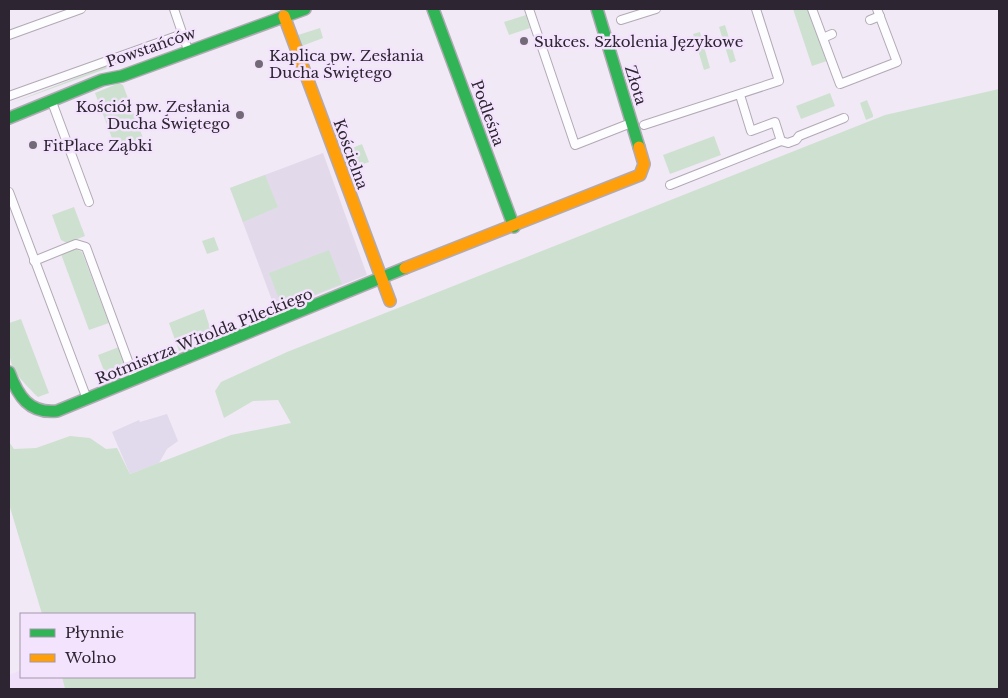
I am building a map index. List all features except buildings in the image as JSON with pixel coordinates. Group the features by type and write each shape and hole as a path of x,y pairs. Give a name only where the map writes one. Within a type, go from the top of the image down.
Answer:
{"street":[{"path":"9,35 81,9"},
{"path":"174,9 188,50"},
{"name":"Powstańców","path":"9,118 52,102 77,89 133,72 188,50 305,9"},
{"name":"Podleśna","path":"434,9 514,227"},
{"path":"529,9 575,145 631,123"},
{"name":"Złota","path":"597,9 644,164 643,171"},
{"path":"621,20 656,9"},
{"path":"644,125 778,81 756,9"},
{"path":"812,9 840,84 897,62 879,12 870,20"},
{"name":"Kościelna","path":"284,16 390,301"},
{"path":"823,38 832,34"},
{"path":"9,96 177,36"},
{"path":"740,94 751,131 775,122 782,142"},
{"path":"52,102 89,202"},
{"path":"670,185 782,142 788,143 796,140 799,136 844,118"},
{"name":"Rotmistrza Witolda Pileckiego","path":"9,372 20,398 36,410 53,412 396,276 401,272 638,176 643,171"},
{"path":"9,192 87,399"},
{"path":"34,261 76,244 86,247 135,380"}],"shaded area":[{"path":"323,153 367,275 276,311 230,188"},
{"path":"167,414 178,441 167,449 159,463 130,474 112,432 139,420 140,422"},
{"path":"20,670 20,678 62,678 65,689 9,689 9,675"}],"green space":[{"path":"793,9 808,9 827,61 812,66"},
{"path":"526,15 530,28 509,35 504,22"},
{"path":"725,25 736,61 730,63 719,27"},
{"path":"320,28 323,38 302,46 298,35"},
{"path":"700,32 710,68 704,70 693,34"},
{"path":"119,61 120,63 111,67 9,104"},
{"path":"119,83 123,85 143,138 116,149 95,93"},
{"path":"999,89 999,689 65,689 62,678 195,678 195,613 42,613 9,504 9,442 14,449 36,448 70,436 90,438 106,449 117,448 130,474 231,435 291,423 278,400 253,401 224,418 215,391 221,382 287,352 885,115"},
{"path":"830,93 835,106 801,119 796,106"},
{"path":"867,100 873,117 866,120 860,103"},
{"path":"714,136 721,155 670,174 663,155"},
{"path":"362,144 369,162 346,170 340,153"},
{"path":"265,175 278,207 243,222 230,188"},
{"path":"74,207 85,236 67,243 61,240 52,215"},
{"path":"214,237 219,250 207,254 202,241"},
{"path":"76,249 82,252 109,323 89,330 61,254"},
{"path":"329,250 342,284 282,307 269,273"},
{"path":"204,309 213,337 179,351 169,323"},
{"path":"21,319 49,393 38,397 15,371 10,357 9,323"},
{"path":"119,347 128,371 107,379 98,355"}],"traffic: fast":[{"path":"9,118 102,80 122,76 305,9"},
{"path":"433,9 514,227"},
{"path":"597,9 639,147"},
{"path":"9,372 16,389 26,402 39,410 57,411 405,268"}],"traffic: slow":[{"path":"284,16 390,301"},
{"path":"405,268 640,175 644,164 639,147"}],"place":[{"name":"Sukces. Szkolenia Językowe","path":"524,41"},
{"name":"Kaplica pw. Zesłania Ducha Świętego","path":"259,64"},
{"name":"Kościół pw. Zesłania Ducha Świętego","path":"240,115"},
{"name":"FitPlace Ząbki","path":"33,145"}]}
